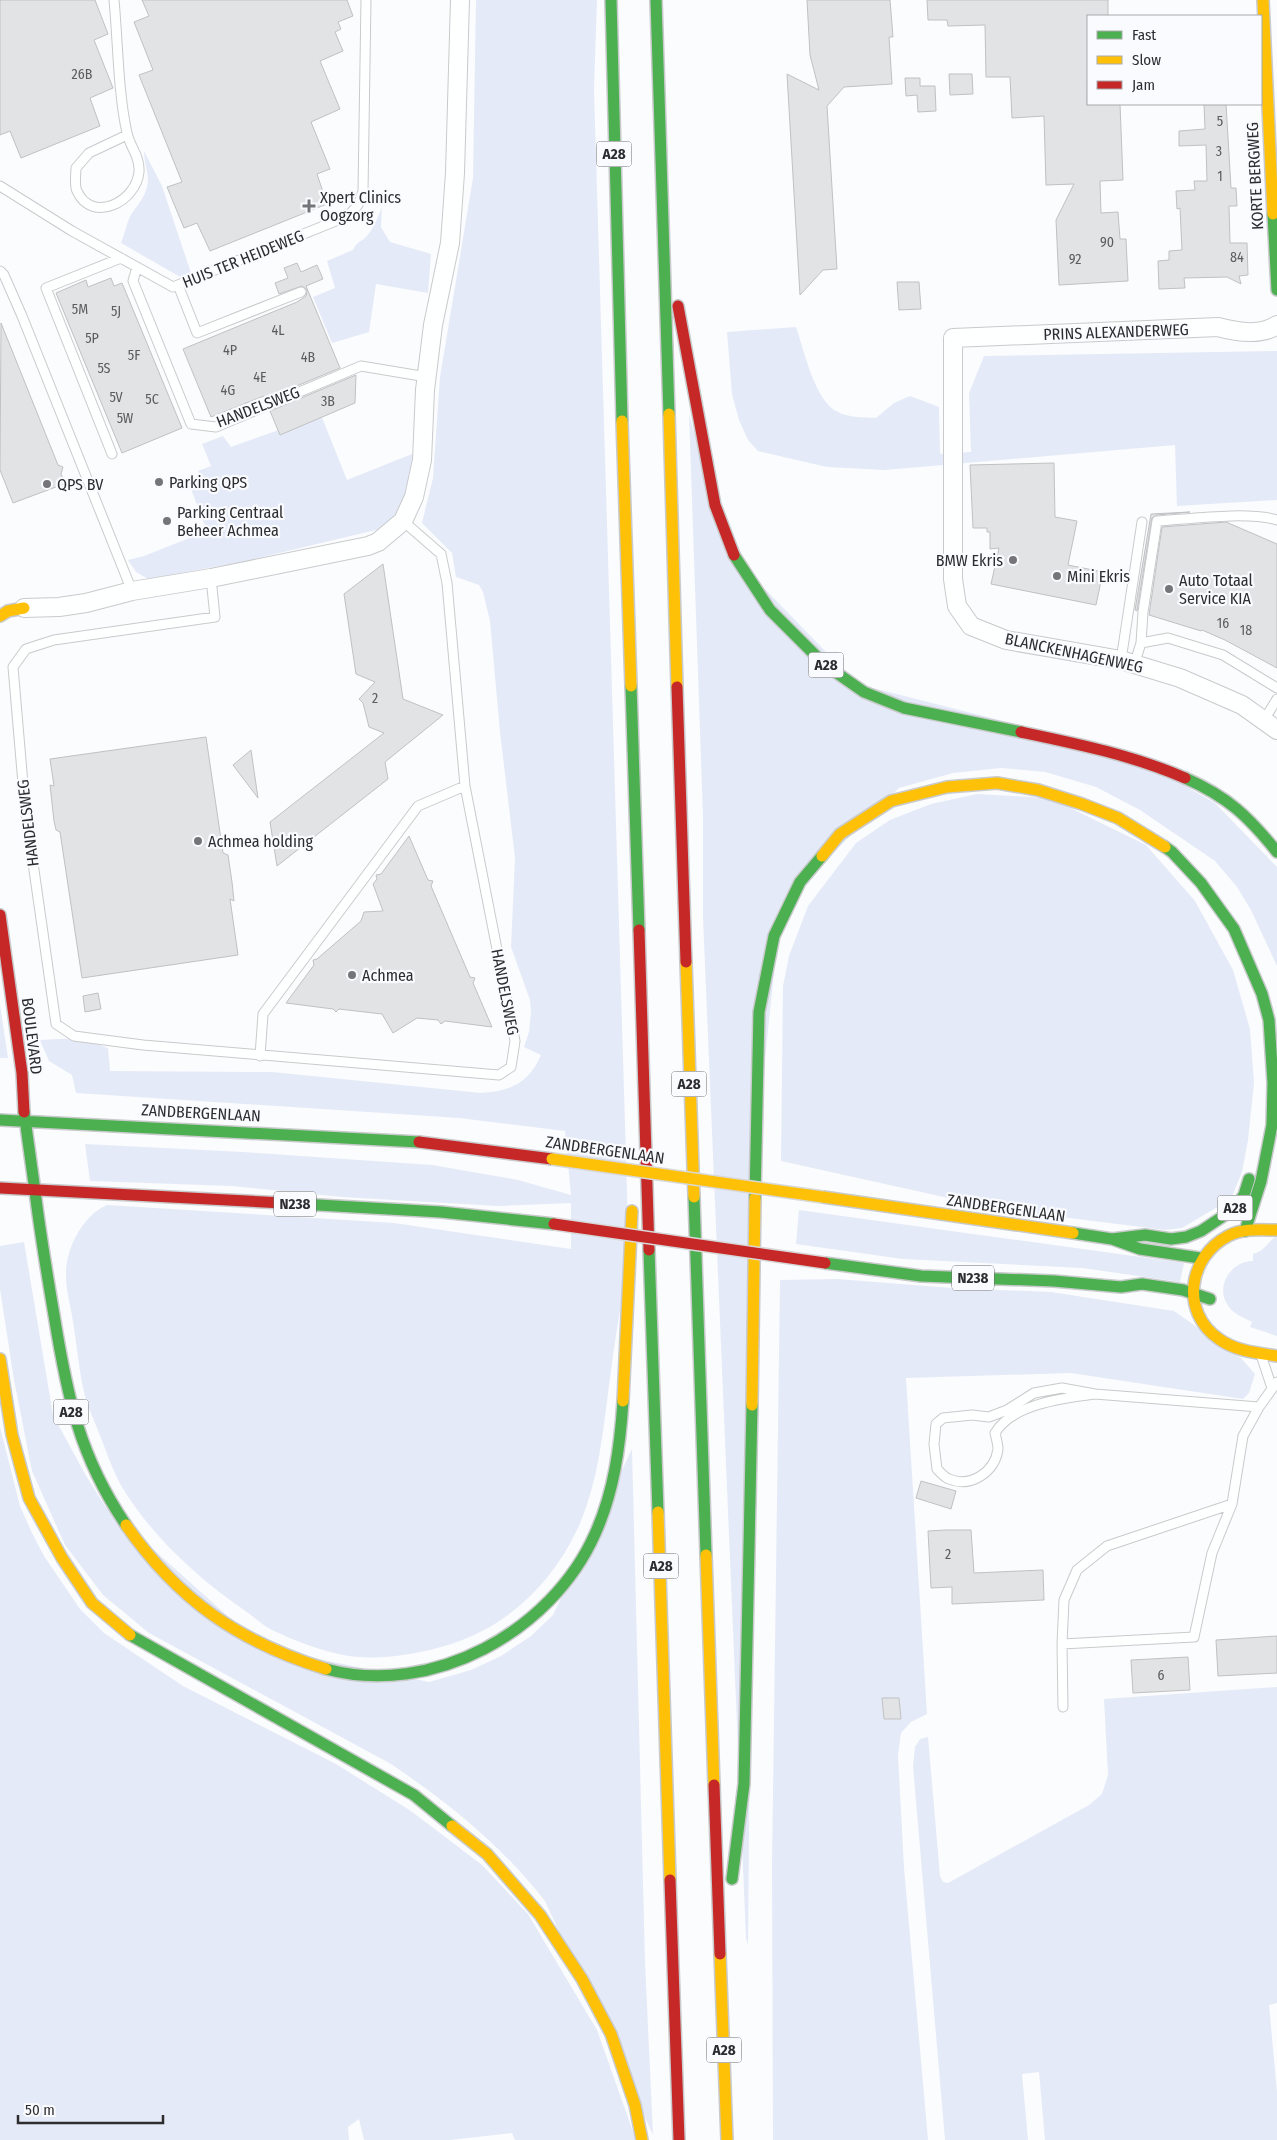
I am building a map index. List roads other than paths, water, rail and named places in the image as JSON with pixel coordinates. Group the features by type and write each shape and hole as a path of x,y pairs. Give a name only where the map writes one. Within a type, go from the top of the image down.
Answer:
{"main road":[{"name":"A28","path":"611,0 618,308 679,2140"},
{"name":"A28","path":"656,0 688,1054 727,2140"},
{"name":"KORTE BERGWEG","path":"1263,0 1277,290"},
{"name":"A28","path":"661,209 714,506 735,558 770,610 824,664 864,692 904,708 1078,744 1150,763 1212,790 1251,820 1277,852"},
{"path":"0,616 8,611 24,608"},
{"name":"A28","path":"721,1960 744,1784 754,1309 755,1149 760,1012 774,936 800,882 840,834 891,801 947,787 998,782 1038,790 1118,818 1172,852 1200,883 1234,929 1262,994 1269,1020 1273,1083 1272,1125 1261,1181 1245,1230"},
{"name":"BOULEVARD","path":"0,915 22,1073 24,1121 35,1191"},
{"name":"A28","path":"634,1179 642,993"},
{"name":"A28","path":"1273,1083 1277,1099"},
{"name":"A28","path":"1259,1121 1273,1083"},
{"name":"ZANDBERGENLAAN","path":"0,1120 410,1140 1112,1239 1140,1249 1200,1258"},
{"name":"A28","path":"1269,1195 1277,1159"},
{"name":"A28","path":"1112,1239 1145,1236 1171,1240 1201,1231 1234,1209 1244,1195 1253,1163"},
{"name":"N238","path":"0,1188 232,1199 344,1208 441,1212 554,1224 921,1276 1054,1281 1121,1287 1142,1284 1192,1292 1211,1304 1209,1285"},
{"name":"A28","path":"35,1191 63,1375 74,1423 93,1469 124,1523 146,1551 190,1598 230,1628 287,1656 338,1672 397,1674 442,1666 488,1646 529,1621 552,1598 575,1570 596,1534 610,1491 620,1439 633,1198"},
{"path":"1277,1230 1245,1230 1229,1235 1215,1243 1200,1258 1193,1279 1192,1292 1184,1303 1219,1340 1229,1345 1277,1356"},
{"name":"N238","path":"1121,1287 1142,1295 1184,1303"},
{"path":"0,1359 12,1436 29,1498 62,1558 92,1603 130,1634 414,1794 487,1854 540,1914 582,1979 611,2034 635,2105 642,2140"}],"street":[{"path":"24,608 59,607 86,603 132,591 212,578 368,546 378,542 403,521 414,497 422,460 427,377 436,302 445,274 450,243 455,173 460,0"},
{"name":"PRINS ALEXANDERWEG","path":"953,338 1218,327 1236,332 1269,330 1277,326"},
{"name":"BLANCKENHAGENWEG","path":"953,338 954,579 957,606 972,626 1006,640 1128,662 1180,678 1233,701 1270,725"}],"lane":[{"path":"114,0 127,134 137,155 139,173 132,190 113,206 100,208 89,205 76,190 76,168 89,153 127,134"},
{"name":"HUIS TER HEIDEWEG","path":"0,186 72,231 173,287 348,216 358,205 363,191 366,0"},
{"path":"112,454 46,288 121,258"},
{"name":"HANDELSWEG","path":"137,267 134,281 191,424 216,427 361,366 427,377"},
{"path":"0,271 4,274 22,316 132,591"},
{"path":"178,285 197,333 302,292"},
{"path":"1128,662 1141,643 1143,612 1157,521 1229,517 1268,517 1277,520"},
{"name":"HANDELSWEG","path":"212,578 216,617 54,640 26,648 13,667 25,807 56,1024 74,1036 260,1056 499,1075 511,1067 515,1041 465,786 447,582 441,554 403,521"},
{"path":"1128,662 1142,522"},
{"path":"1141,643 1168,638 1223,656 1277,688"},
{"path":"1270,725 1277,699"},
{"path":"260,1056 263,1014 418,806 465,786"},
{"path":"1062,1644 1194,1637 1212,1554 1232,1504 1243,1436 1274,1385 1260,1353"},
{"path":"1095,1394 1058,1399 1033,1406 1001,1424 995,1433 998,1448 992,1467 979,1478 964,1482 948,1479 937,1469 934,1444 936,1424 944,1418 972,1415 989,1417 1007,1410 1034,1393 1062,1388 1095,1394 1259,1407"},
{"path":"1062,1707 1064,1600 1077,1570 1107,1546 1232,1504"}],"place":[{"name":"Xpert Clinics Oogzorg","path":"309,206"},
{"name":"Parking QPS","path":"159,482"},
{"name":"QPS BV","path":"47,484"},
{"name":"Parking Centraal Beheer Achmea","path":"167,521"},
{"name":"BMW Ekris","path":"1013,560"},
{"name":"Mini Ekris","path":"1057,576"},
{"name":"Auto Totaal Service KIA","path":"1169,589"},
{"name":"Achmea holding","path":"198,841"},
{"name":"Achmea","path":"352,975"}]}
